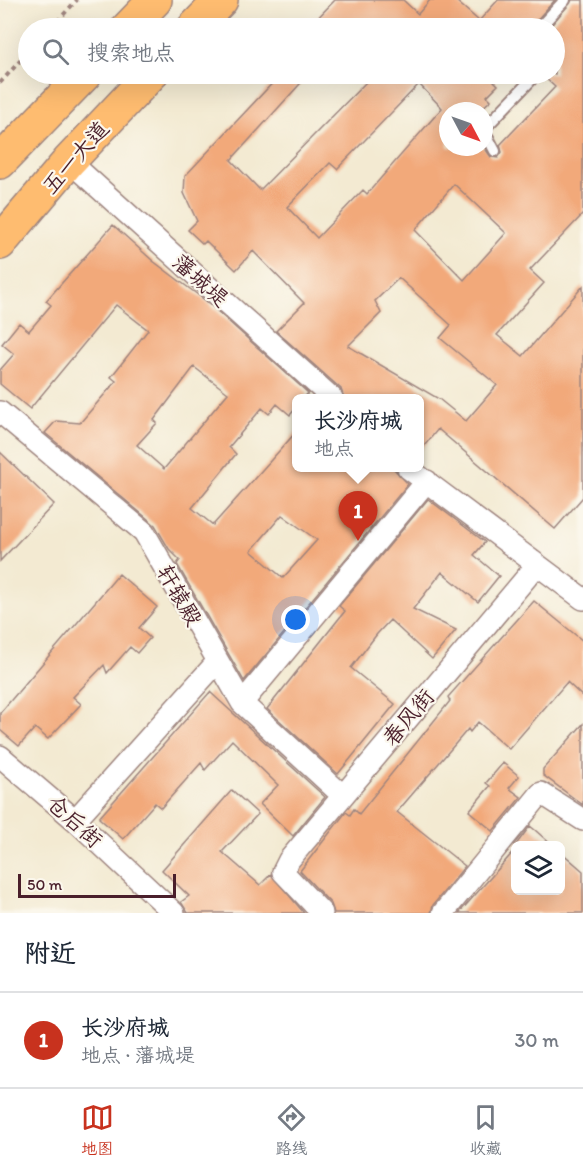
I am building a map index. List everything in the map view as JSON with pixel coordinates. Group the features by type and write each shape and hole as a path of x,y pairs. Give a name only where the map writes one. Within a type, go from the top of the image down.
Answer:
{"main road":[{"path":"138,18 155,0"},
{"path":"203,18 220,0"},
{"path":"3,152 74,84"},
{"name":"五一大道","path":"0,243 69,161 142,84"}],"street":[{"name":"藩城堤","path":"69,161 326,394"},
{"name":"轩辕殿","path":"0,412 144,532 243,704 342,795"},
{"path":"414,472 583,599"},
{"path":"243,704 427,481"},
{"name":"春风街","path":"322,913 283,872 304,838 537,566"},
{"path":"75,820 218,661"},
{"name":"仓后街","path":"0,756 75,820 164,910"},
{"path":"442,913 541,793 583,820"}],"lane":[{"path":"548,18 565,0"},
{"path":"493,120 527,84"},
{"path":"493,148 495,152"}],"path":[{"path":"60,18 77,0"},
{"path":"0,83 18,63"}],"building":[{"path":"335,0 403,0 418,14 430,0 455,0 476,18 318,18"},
{"path":"498,0 555,0 539,18 482,18"},
{"path":"572,0 583,0 583,214 530,270 544,283 497,335 523,356 583,286 583,497 555,529 438,429 424,446 424,394 342,394 341,389 276,331 304,303 253,251 236,270 206,241 203,244 188,230 197,221 184,193 185,176 272,84 300,84 231,160 260,190 364,84 419,84 337,169 330,163 287,207 317,238 363,190 367,194 439,111 439,156 498,158 502,152 500,145 555,87 552,84 565,84 565,18 557,18","holes":["454,184 506,233 464,280 415,230","399,278 451,325 440,338 497,385 466,421 439,399 348,346 381,313 375,301"]},
{"path":"419,84 497,84 487,96 491,100 489,102 439,102 439,105"},
{"path":"113,225 153,261 206,301 308,393 292,394 290,415 277,404 269,414 262,408 229,447 236,454 192,508 213,525 292,437 292,472 397,472 408,484 244,681 177,564 180,560 169,549 155,525 45,433 56,421 80,423 116,381 111,377 148,330 116,305 30,409 0,384 0,370 14,354 2,344 19,323 29,331 51,305 46,301","holes":["194,367 228,393 164,469 137,445 157,423 154,420","282,515 317,540 283,578 251,551"]},
{"path":"0,452 54,504 0,561"},
{"path":"428,499 485,542 474,555 499,576 478,602 442,572 413,609 456,630 432,659 390,620 377,634 351,668 395,704 338,774 267,709 345,611 339,606"},
{"path":"119,574 157,607 139,628 150,638 137,653 130,647 107,673 104,665 73,697 81,704 48,739 35,728 19,746 0,730 0,713"},
{"path":"534,601 583,641 583,697 567,682 509,749 478,722 470,732 468,729 397,812 465,866 433,905 431,913 334,913 331,904 300,871 346,812 350,815 354,809 359,814 450,701 448,697"},
{"path":"210,692 325,797 293,836 260,804 278,785 232,740 205,770 201,763 161,808 155,803 123,839 99,818"},
{"path":"583,724 583,805 543,775 543,769"},
{"path":"503,763 519,776 509,788 521,797 493,831 469,811 490,786 486,783"},
{"path":"232,790 258,814 222,852 260,885 271,874 304,913 188,913 181,902 189,896 162,870"},
{"path":"530,826 547,841 519,841"},
{"path":"511,855 511,895 565,895 565,855 583,871 583,913 459,913"}],"place":[{"name":"长沙府城","path":"358,541"}]}
